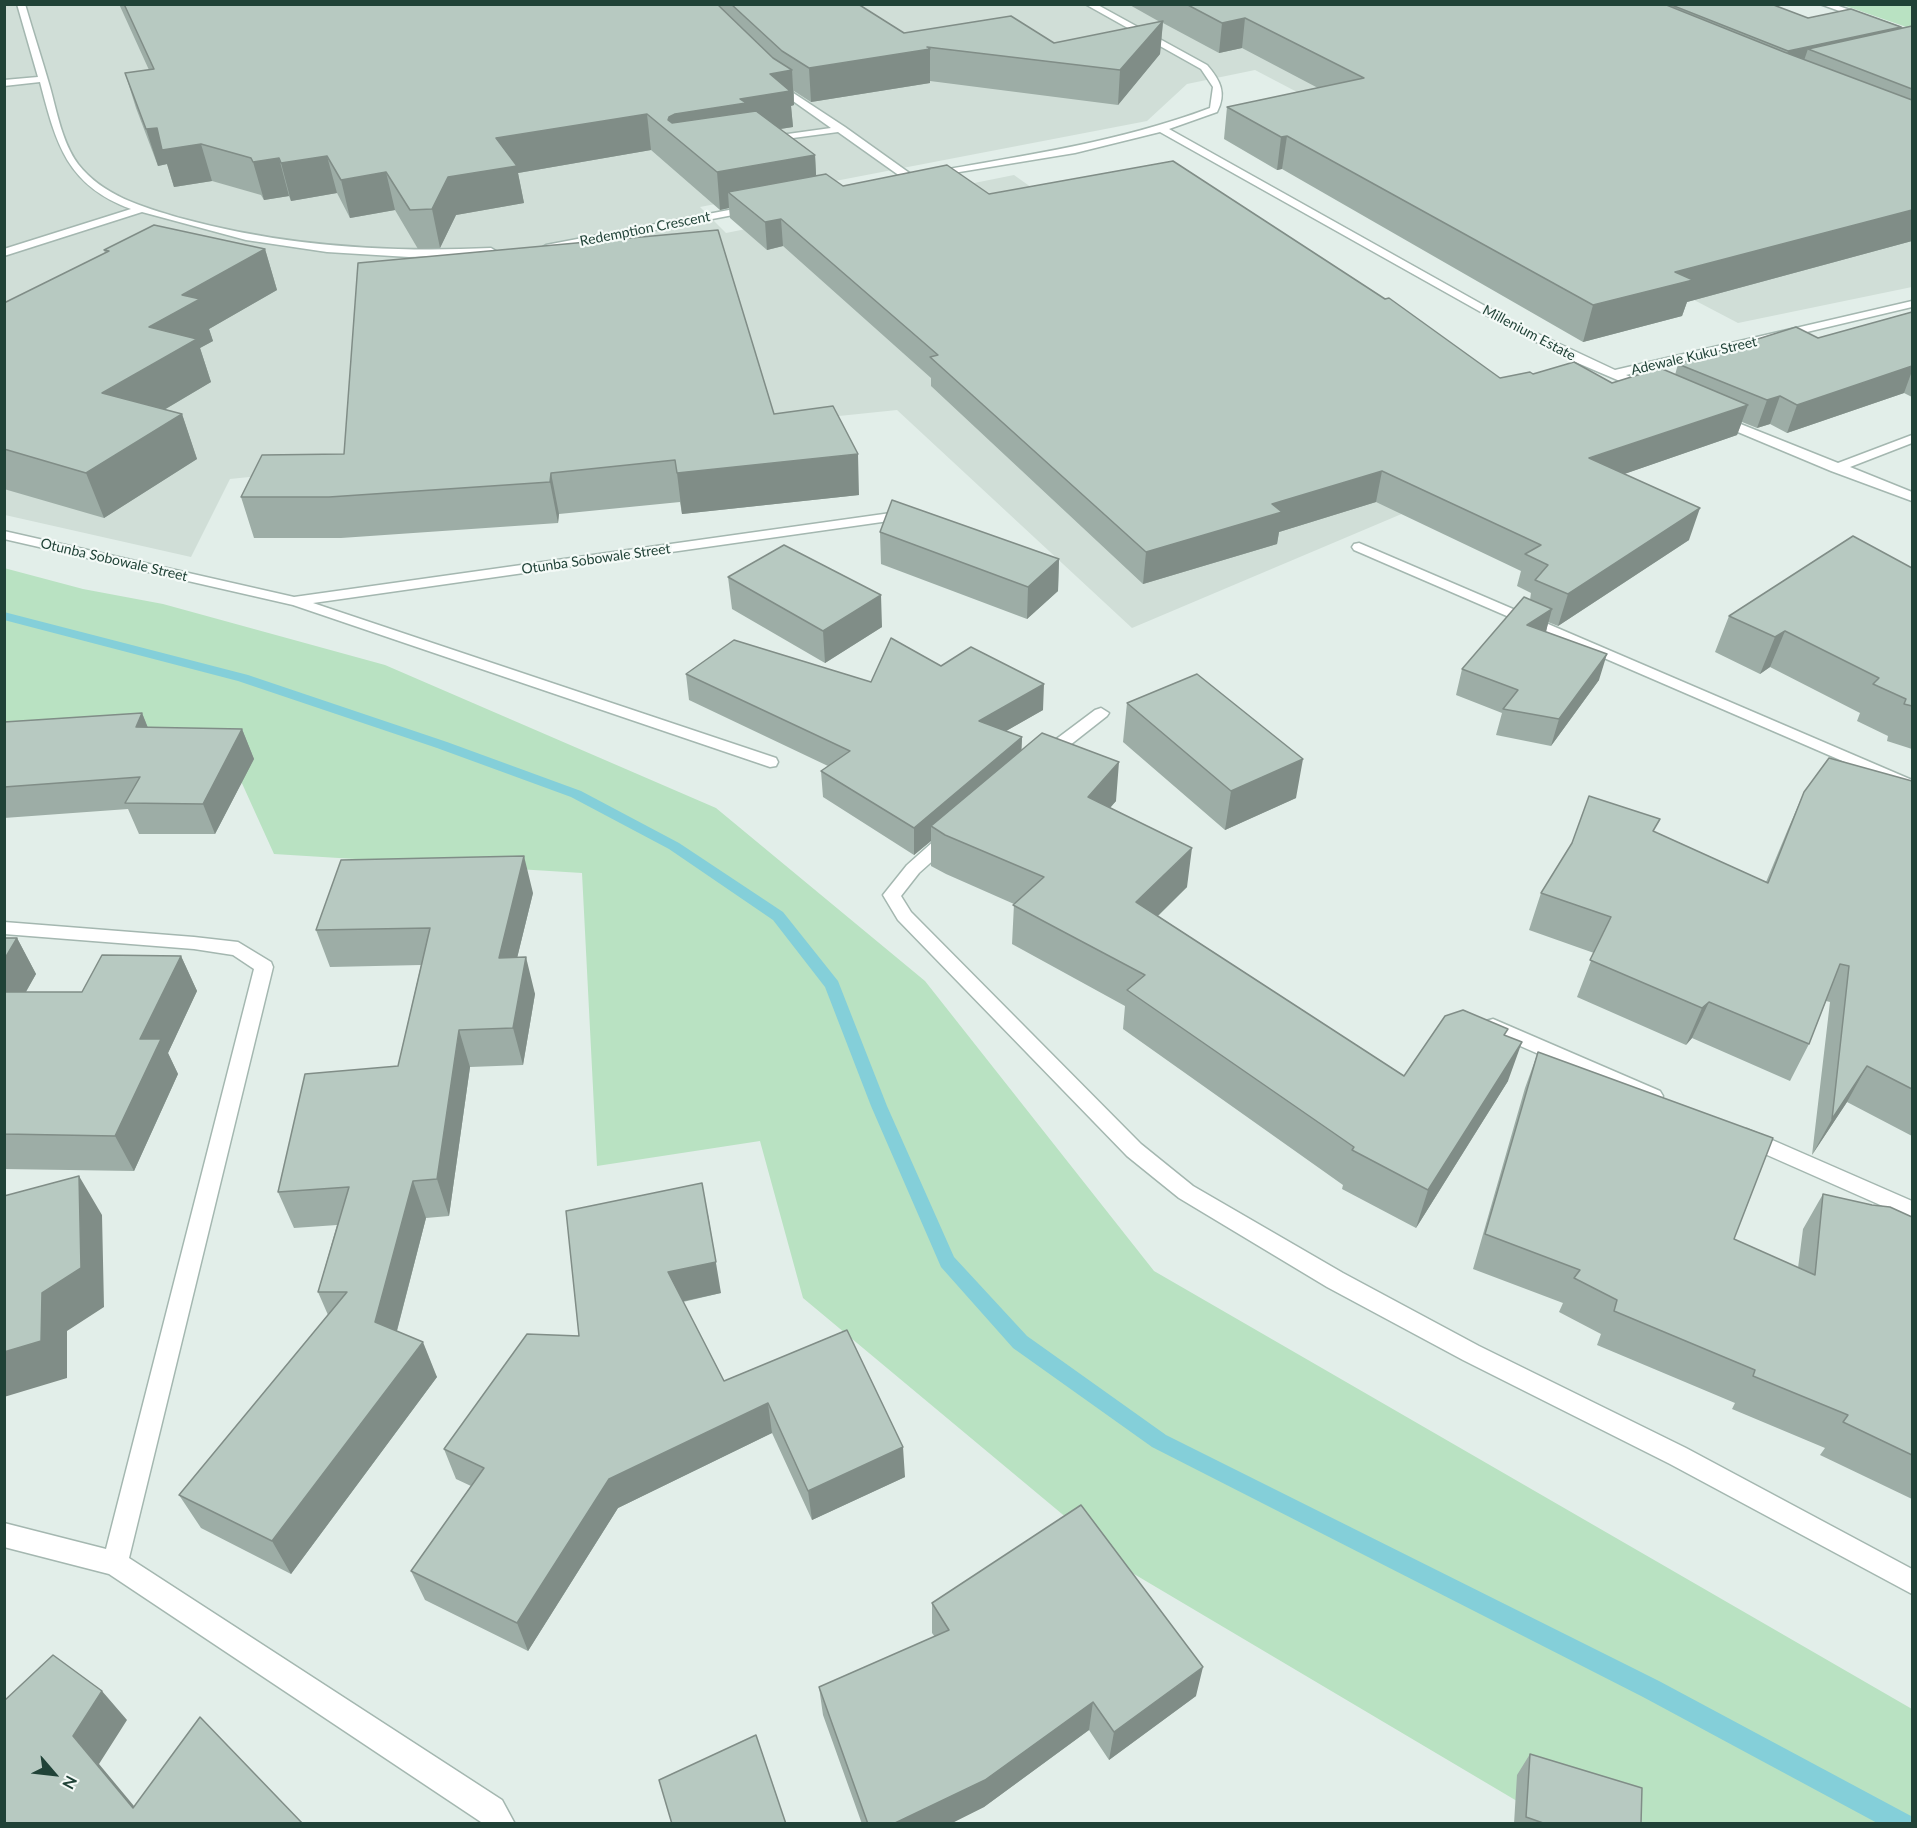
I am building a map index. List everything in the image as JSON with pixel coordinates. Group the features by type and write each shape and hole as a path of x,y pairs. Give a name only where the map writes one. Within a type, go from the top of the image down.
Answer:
{"street":[{"path":"21,4 58,131 72,163 92,187 142,209 209,230 281,244 346,251 413,254 499,251"},
{"path":"899,181 1138,136 1214,110 1220,97 1217,81 1204,67 1089,4"},
{"path":"1824,4 1912,35"},
{"path":"765,75 780,88 911,179"},
{"path":"4,83 43,79"},
{"path":"760,141 842,129"},
{"name":"Millenium Estate","path":"1164,129 1515,327 1577,358 1654,392"},
{"name":"Redemption Crescent","path":"530,249 772,205"},
{"path":"4,253 96,226 142,209"},
{"name":"Adewale Kuku Street","path":"1615,374 1912,304"},
{"path":"1705,414 1912,497"},
{"path":"1836,468 1912,439"},
{"name":"Otunba Sobowale Street","path":"294,601 898,516"},
{"name":"Otunba Sobowale Street","path":"4,535 294,601 770,762"},
{"path":"1359,547 1912,786"},
{"path":"1025,772 1101,713"},
{"path":"965,823 913,869 892,895 904,916 1134,1150 1186,1192 1345,1286 1471,1353 1678,1456 1912,1582"},
{"path":"4,928 194,943 238,949 264,967 115,1563"},
{"path":"1493,1026 1676,1106"},
{"path":"1730,1130 1912,1210"},
{"path":"4,1535 115,1563 492,1810 501,1824"}],"shaded area":[{"path":"5,5 1495,5 1912,176 1912,287 1738,323 1255,70 1187,84 1147,121 700,207 726,233 1014,175 1347,412 1437,499 1132,628 897,410 230,479 191,557 5,515"}],"green space":[{"path":"1843,5 1912,5 1912,29"},
{"path":"4,568 83,589 163,604 385,665 716,808 925,981 1154,1271 1912,1709 1912,1823 1554,1823 1134,1574 803,1298 760,1141 597,1166 582,873 274,854 221,737 5,731"}],"building":[{"path":"124,4 717,4 773,58 792,70 770,74 790,91 740,99 746,103 675,114 668,120 672,123 756,111 815,155 717,172 647,114 496,138 517,166 448,177 432,209 410,210 386,172 341,180 327,156 281,163 279,158 253,162 251,158 201,144 162,150 157,128 146,129 125,73 154,69"},
{"path":"731,4 858,4 904,33 1011,16 1054,43 1163,21 1120,70 927,47 930,49 809,68 782,51"},
{"path":"1186,4 1664,4 1912,100 1912,210 1675,272 1693,280 1593,305 1287,136 1281,137 1227,107 1364,78 1245,18 1222,23"},
{"path":"1669,4 1771,4 1808,18 1851,9 1901,27 1788,51"},
{"path":"1912,26 1912,89 1808,49"},
{"path":"1173,161 1385,299 1389,298 1500,378 1530,372 1533,374 1574,362 1612,383 1660,368 1748,405 1589,458 1700,508 1568,594 1535,580 1548,565 1525,554 1541,545 1382,471 1272,504 1282,512 1146,552 930,357 938,355 781,219 765,222 728,192 826,174 843,186 947,165 989,194"},
{"path":"154,225 265,249 182,295 200,299 149,327 197,339 102,393 182,414 86,473 4,449 4,303 109,251 104,250"},
{"path":"718,230 774,414 833,406 858,454 677,473 675,460 551,473 550,482 329,497 241,497 262,455 344,454 358,263"},
{"path":"1912,312 1912,366 1797,405 1780,396 1767,400 1678,364 1796,327 1818,338"},
{"path":"892,500 1059,559 1028,587 880,532"},
{"path":"1853,536 1912,568 1912,706 1904,704 1906,699 1873,684 1879,678 1785,631 1775,637 1729,616"},
{"path":"784,545 881,595 823,631 728,577"},
{"path":"1524,597 1552,609 1527,625 1607,654 1559,719 1503,709 1518,690 1462,669"},
{"path":"891,638 941,666 971,647 1044,684 979,721 1022,737 914,828 821,771 850,751 686,674 734,640 871,682"},
{"path":"1197,674 1303,759 1231,791 1127,703"},
{"path":"142,713 136,727 242,729 203,804 125,803 140,777 4,787 4,722"},
{"path":"1042,733 1119,762 1088,797 1192,848 1136,902 1404,1076 1445,1016 1463,1010 1508,1029 1504,1035 1522,1042 1428,1190 1352,1150 1354,1147 1127,990 1145,975 1013,905 1044,877 945,835 931,826"},
{"path":"1829,758 1912,781 1912,1089 1867,1066 1832,1119 1849,966 1840,964 1809,1044 1709,1002 1702,1008 1590,960 1611,917 1541,893 1572,843 1589,796 1660,819 1653,831 1768,883 1804,792"},
{"path":"524,856 499,958 526,957 513,1028 459,1030 437,1179 413,1181 375,1322 423,1342 272,1541 179,1495 347,1292 318,1292 349,1187 278,1192 305,1074 398,1066 430,928 316,930 341,860"},
{"path":"4,938 17,938 4,960"},
{"path":"102,955 181,956 140,1039 161,1039 115,1136 4,1134 4,992 82,992"},
{"path":"1538,1052 1773,1138 1734,1239 1815,1275 1823,1194 1890,1207 1912,1217 1912,1455 1843,1422 1848,1415 1753,1376 1755,1370 1614,1311 1617,1300 1574,1278 1580,1270 1485,1234"},
{"path":"79,1176 81,1268 42,1293 41,1341 4,1352 4,1196"},
{"path":"702,1183 716,1262 668,1272 724,1381 847,1330 903,1447 808,1491 768,1403 609,1479 517,1623 411,1571 484,1468 444,1449 527,1334 579,1336 566,1211"},
{"path":"1081,1505 1203,1667 1114,1732 1093,1702 985,1780 893,1824 868,1824 819,1687 949,1630 932,1603"},
{"path":"53,1655 102,1691 73,1736 133,1808 200,1717 303,1824 4,1824 4,1701"},
{"path":"756,1735 786,1824 672,1824 659,1780"},
{"path":"1530,1754 1642,1788 1641,1824 1546,1824 1526,1817"}],"waterway":[{"path":"4,616 243,678 442,745 576,794 674,846 778,916 832,985 879,1106 947,1262 1020,1342 1159,1441 1651,1689 1903,1824"}]}
